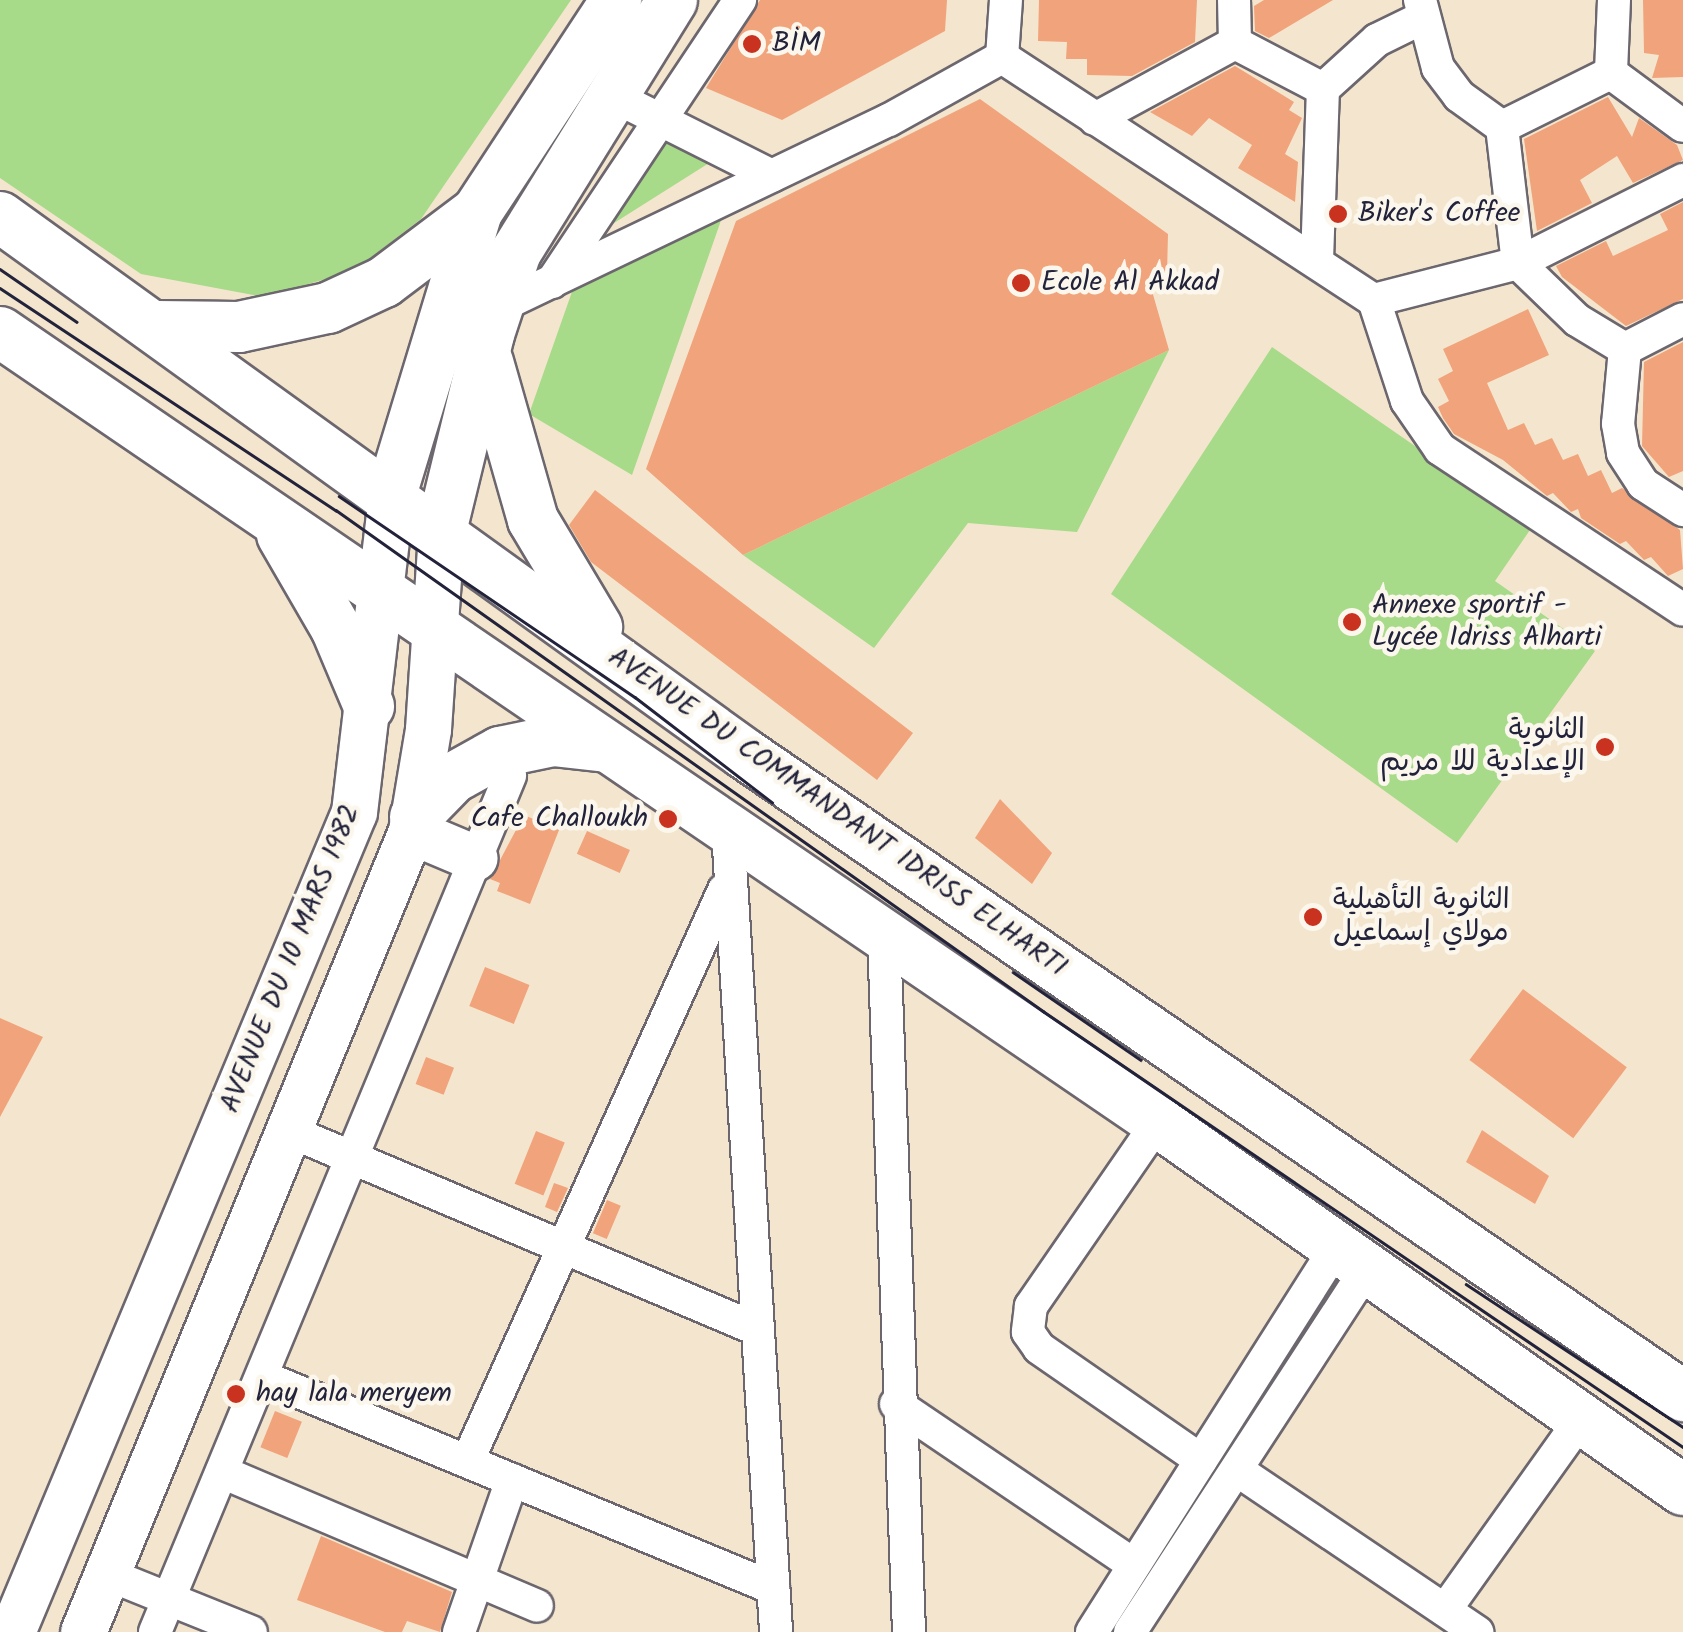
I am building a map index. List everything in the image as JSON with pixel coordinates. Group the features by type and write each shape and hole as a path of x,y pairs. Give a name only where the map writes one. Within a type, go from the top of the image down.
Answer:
{"main road":[{"name":"AVENUE DU 10 MARS 1982","path":"12,1632 354,812 391,495 477,212 616,0"},
{"path":"83,1632 413,824 442,530 491,328 542,201 672,0"},
{"path":"157,326 239,327 328,308 384,282 477,212"},
{"name":"AVENUE DU COMMANDANT IDRISS ELHARTI","path":"0,218 442,530 777,776 1683,1396"},
{"path":"491,328 504,439 532,520 618,658"},
{"path":"0,332 1158,1122 1683,1490"},
{"path":"270,519 330,615 369,706"},
{"path":"413,824 453,778 500,752 554,741 608,746"},
{"path":"413,824 476,858"}],"street":[{"path":"552,282 740,0"},
{"path":"1002,58 1006,0"},
{"path":"1234,0 1235,42"},
{"path":"1611,72 1614,0"},
{"path":"1317,260 1323,89 1377,40 1420,9 1448,84 1502,127 1518,263 1577,320 1625,348"},
{"path":"1094,119 1235,42"},
{"path":"1235,42 1323,89"},
{"path":"1002,58 1374,300 1407,401 1440,449 1683,610"},
{"path":"491,328 552,282 772,176 1002,58"},
{"path":"1611,72 1683,126"},
{"path":"1502,127 1611,72"},
{"path":"608,94 772,176"},
{"path":"1374,300 1518,263 1683,180"},
{"path":"1625,348 1683,319"},
{"path":"1625,348 1618,424 1623,453 1643,484 1683,510"},
{"path":"155,1632 354,1160 510,776"},
{"path":"728,830 727,885 776,1632"},
{"path":"468,1460 558,1249 727,885"},
{"path":"884,937 896,1404 909,1632"},
{"path":"1158,1122 1031,1306 1028,1332 1054,1360 1201,1460"},
{"path":"290,1132 558,1249 754,1328"},
{"path":"1092,1632 1201,1460 1350,1260"},
{"path":"1130,1632 1237,1470 1350,1260"},
{"path":"263,1377 772,1588"},
{"path":"896,1404 1134,1565"},
{"path":"1237,1470 1462,1625 1582,1418"},
{"path":"222,1472 537,1606"},
{"path":"459,1632 512,1480"},
{"path":"106,1574 170,1596 250,1632"}],"green space":[{"path":"0,0 571,0 421,219 353,271 264,297 141,274 0,178"},
{"path":"656,137 717,158 584,242"},
{"path":"725,209 632,475 529,414 574,286"},
{"name":"Annexe sportif - Lycée Idriss Alharti","path":"1272,347 1532,527 1495,581 1595,651 1457,843 1111,594"},
{"path":"1169,350 1077,532 968,523 874,648 743,555"}],"building":[{"path":"760,0 947,0 945,31 782,120 706,88"},
{"path":"1039,0 1197,0 1195,42 1132,76 1087,75 1087,59 1066,59 1067,42 1038,41"},
{"path":"1264,0 1333,0 1269,38 1255,31 1254,6"},
{"path":"1643,0 1683,0 1683,77 1652,78 1659,55 1644,53"},
{"path":"1235,66 1294,102 1289,110 1302,118 1285,154 1298,162 1295,202 1238,168 1252,145 1209,118 1192,136 1150,112"},
{"path":"1608,97 1632,137 1639,118 1677,145 1683,160 1633,183 1617,156 1580,180 1592,203 1537,231 1524,139"},
{"path":"980,99 1168,234 1167,274 1152,291 1169,350 743,555 646,469 736,221"},
{"path":"1683,202 1683,299 1626,326 1562,277 1556,266 1606,241 1613,256 1668,230 1660,214"},
{"path":"1528,309 1549,355 1487,383 1508,430 1524,423 1535,445 1552,438 1563,460 1578,454 1588,476 1601,470 1612,493 1622,488 1680,530 1683,569 1668,576 1651,557 1644,560 1626,541 1620,544 1581,518 1578,509 1571,512 1553,493 1547,496 1503,460 1454,434 1443,418 1438,407 1449,401 1438,379 1453,371 1443,349"},
{"path":"1683,342 1683,471 1669,477 1642,446 1644,362"},
{"path":"595,490 913,733 877,780 591,562 569,525"},
{"path":"1000,799 1052,853 1032,884 975,838"},
{"path":"524,815 559,830 530,904 497,891 500,883 490,879"},
{"path":"587,831 630,850 620,873 577,854"},
{"path":"485,967 530,985 514,1024 469,1006"},
{"path":"1523,989 1627,1067 1573,1138 1469,1060"},
{"path":"0,1018 43,1037 0,1117"},
{"path":"426,1057 454,1068 444,1095 416,1084"},
{"path":"1482,1130 1549,1176 1535,1204 1466,1162"},
{"path":"536,1131 565,1143 543,1195 515,1184"},
{"path":"554,1183 568,1188 557,1212 545,1207"},
{"path":"607,1200 621,1206 607,1239 593,1233"},
{"path":"275,1411 302,1422 287,1458 260,1447"},
{"path":"321,1536 452,1592 440,1632 407,1621 402,1632 385,1632 297,1600"}],"tram line":[{"path":"0,269 77,322"},
{"path":"0,288 336,510 1043,1011 1683,1447"},
{"path":"339,496 635,697 772,802"},
{"path":"1013,972 1141,1060"},
{"path":"1466,1284 1683,1427"}],"place":[{"name":"BİM","path":"752,44"},
{"name":"Biker's Coffee","path":"1338,214"},
{"name":"Ecole Al Akkad","path":"1021,283"},
{"name":"Annexe sportif - Lycée Idriss Alharti","path":"1352,622"},
{"name":"الثانوية الإعدادية للا مريم","path":"1605,747"},
{"name":"Cafe Challoukh","path":"668,819"},
{"name":"الثانوية التأهيلية مولاي إسماعيل","path":"1313,917"},
{"name":"hay lala meryem","path":"236,1394"}]}
